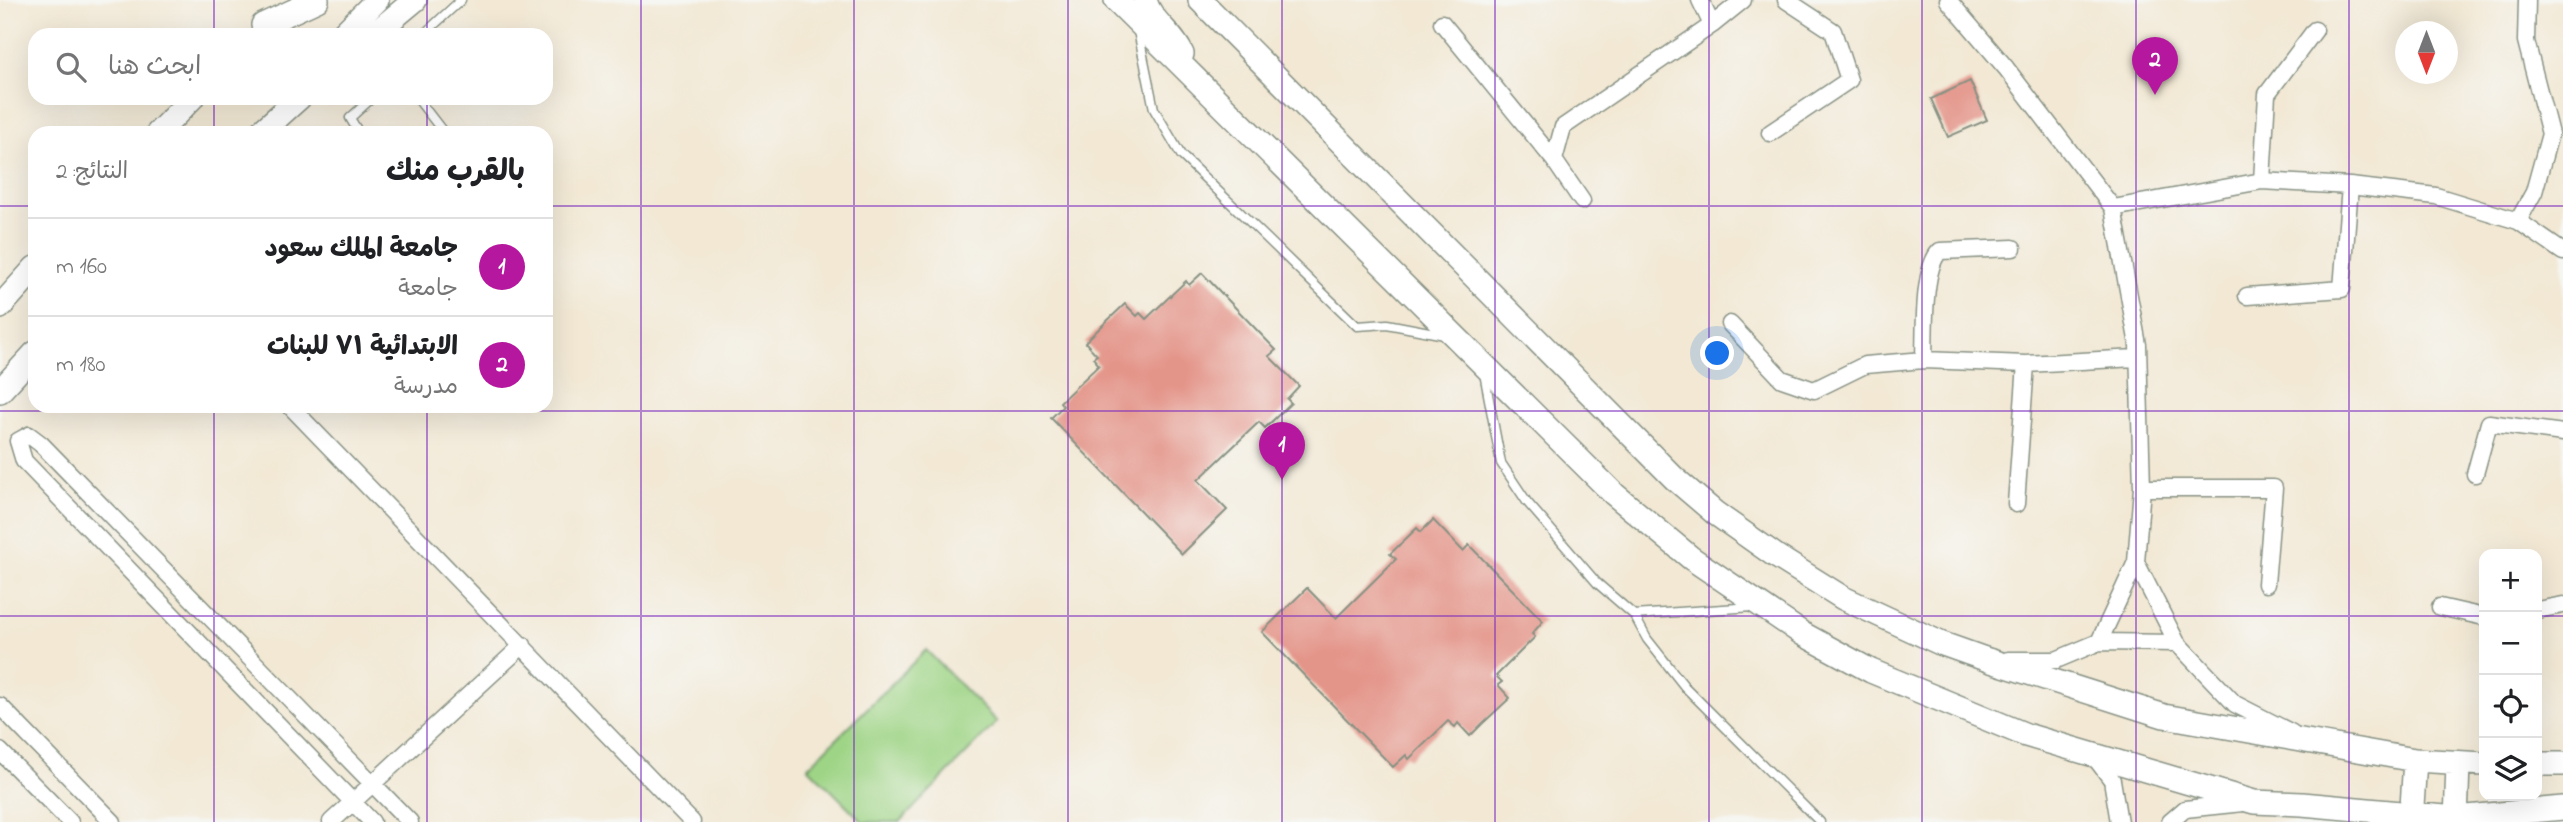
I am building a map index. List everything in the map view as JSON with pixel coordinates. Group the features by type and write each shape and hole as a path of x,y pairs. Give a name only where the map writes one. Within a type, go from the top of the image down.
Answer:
{"street":[{"path":"260,28 294,0"},
{"path":"262,28 317,0"},
{"path":"349,28 377,0"},
{"path":"381,28 415,0"},
{"path":"1116,0 1483,367 1649,524 1760,606 1871,671 1939,702 2026,735 2254,802 2456,820 2563,808"},
{"path":"1145,0 1149,11 1176,40 1193,78"},
{"path":"1200,0 1674,478 1715,513 1776,556 1843,597 1940,643 2164,716 2415,760 2479,764"},
{"path":"1700,0 1712,25"},
{"path":"1554,160 1563,127 1712,25 1743,0"},
{"path":"1770,133 1849,80 1833,31 1786,0"},
{"path":"1948,0 2006,68 2113,208 2138,345 2136,358 2142,488 2136,562 2099,642"},
{"path":"2518,221 2534,192 2550,134 2526,41 2527,0"},
{"path":"1442,23 1554,160 1583,201"},
{"path":"2262,181 2267,94 2315,30"},
{"path":"165,126 185,105"},
{"path":"268,126 291,105"},
{"path":"2113,208 2262,181 2350,186 2437,196 2518,221 2563,252"},
{"path":"2247,296 2342,289 2350,186"},
{"path":"1924,360 1929,274 1936,255 1940,251 2013,248"},
{"path":"0,307 28,276"},
{"path":"1730,324 1782,379 1814,390 1865,365 1924,360 2025,364 2136,358"},
{"path":"0,391 28,361"},
{"path":"2016,504 2025,364"},
{"path":"297,413 692,822"},
{"path":"2475,474 2489,424 2563,433"},
{"path":"372,822 24,461 18,441 29,435 41,444 410,822"},
{"path":"2142,488 2274,488 2266,584"},
{"path":"2136,562 2177,643 2235,704 2309,742"},
{"path":"2542,609 2563,605"},
{"path":"2440,607 2479,616"},
{"path":"1988,660 2056,660 2099,642 2177,643"},
{"path":"331,822 523,645"},
{"path":"0,706 113,822"},
{"path":"0,751 70,822"},
{"path":"2093,755 2112,780 2119,822"},
{"path":"2410,818 2415,760"},
{"path":"2456,820 2458,764"},
{"path":"2542,764 2563,764"},
{"path":"2170,822 2185,809 2254,802"}],"lane":[{"path":"431,28 461,0"},
{"path":"1136,22 1154,109 1181,155 1357,326 1387,324 1453,337"},
{"path":"355,126 351,118 365,105"},
{"path":"422,105 439,126"},
{"path":"1483,367 1501,463 1527,502 1597,583 1634,615 1647,639 1685,687 1820,822"},
{"path":"1634,615 1760,606"}],"green space":[{"path":"926,650 997,722 900,822 863,822 808,767"}],"building":[{"path":"1970,81 1987,120 1948,137 1931,99"},
{"path":"1202,273 1276,350 1269,356 1299,386 1287,399 1291,403 1265,428 1259,422 1198,480 1227,510 1182,554 1051,418 1063,406 1060,402 1099,365 1093,358 1097,355 1085,342 1125,304 1137,316 1140,313 1146,319 1186,281 1189,285"},
{"path":"1433,520 1463,551 1469,545 1543,621 1532,634 1535,637 1496,676 1502,682 1498,685 1510,698 1470,736 1458,723 1455,727 1448,721 1409,759 1406,755 1393,767 1262,632 1307,588 1336,618 1396,559 1390,554 1417,528 1421,532"}],"place":[{"name":"الابتدائية ٧١ للبنات","path":"2155,95"},
{"name":"جامعة الملك سعود","path":"1282,480"}]}
